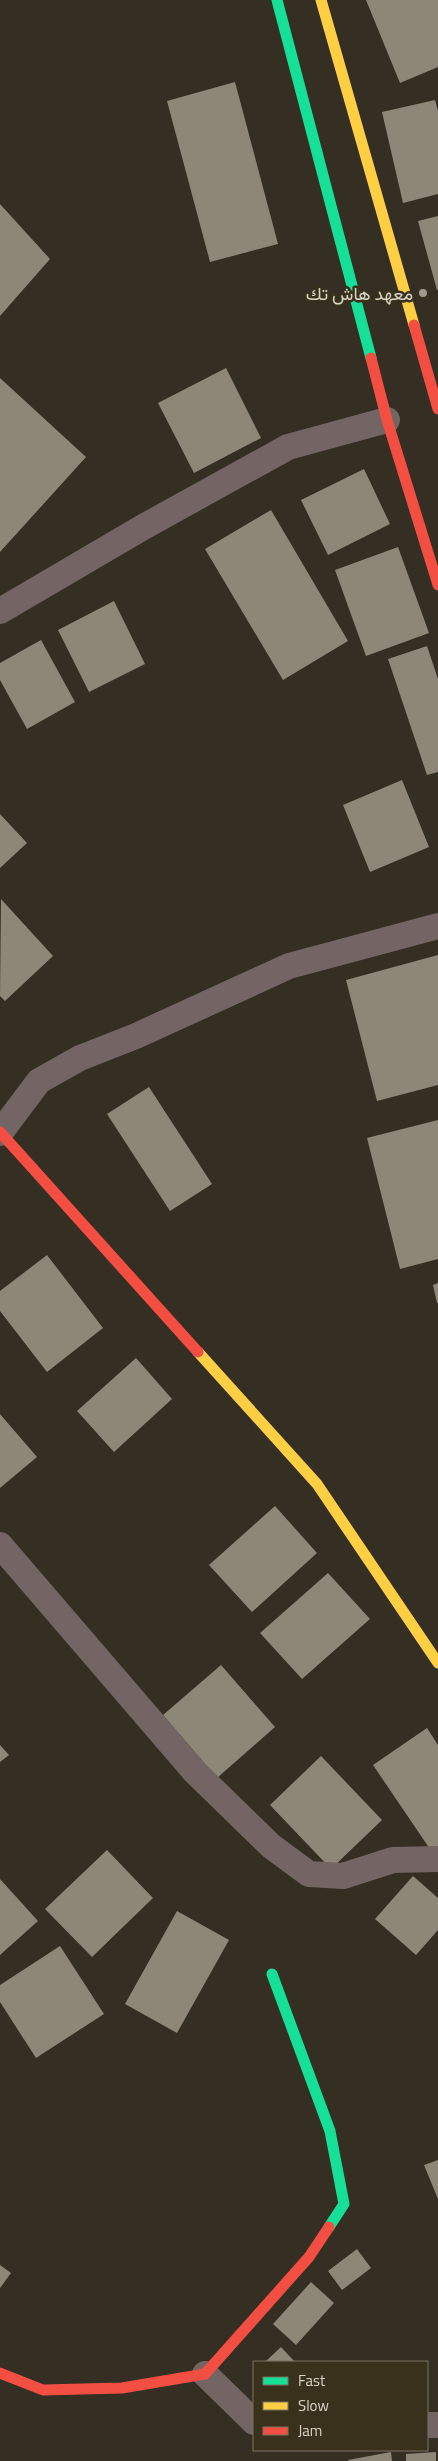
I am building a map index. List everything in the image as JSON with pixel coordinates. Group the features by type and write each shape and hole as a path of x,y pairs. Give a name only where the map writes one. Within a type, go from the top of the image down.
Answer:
{"street":[{"path":"277,0 387,420 438,585"},
{"path":"321,0 438,409"},
{"path":"0,611 145,526 288,447 387,420"},
{"path":"438,926 289,966 136,1036 80,1058 39,1082 0,1132 317,1484 438,1662"},
{"path":"0,1545 195,1772 271,1846 309,1874 343,1876 393,1860 438,1859"},
{"path":"0,2373 43,2390 122,2388 205,2374 309,2257 344,2204 330,2131 272,1974"},
{"path":"205,2374 253,2421"}],"building":[{"path":"366,0 438,0 438,67 400,83"},
{"path":"235,82 278,244 210,262 167,101"},
{"path":"435,100 438,111 438,194 403,203 382,112"},
{"path":"0,204 50,259 0,316"},
{"path":"438,216 438,290 437,290 418,221"},
{"path":"226,368 261,438 194,473 158,403"},
{"path":"0,378 86,457 0,552"},
{"path":"364,469 390,524 328,555 301,500"},
{"path":"271,510 348,641 283,680 205,549"},
{"path":"398,547 429,633 366,656 335,570"},
{"path":"114,601 145,664 89,692 58,630"},
{"path":"41,640 75,702 27,729 0,680 0,663"},
{"path":"427,646 438,679 438,772 427,775 388,659"},
{"path":"402,780 429,847 370,872 343,805"},
{"path":"0,814 27,843 0,868"},
{"path":"1,899 53,956 5,1001 0,996"},
{"path":"438,955 438,1085 377,1101 346,980"},
{"path":"149,1087 212,1184 170,1211 107,1114"},
{"path":"438,1120 438,1259 400,1269 367,1138"},
{"path":"47,1255 103,1328 47,1372 0,1311 0,1291"},
{"path":"438,1283 438,1303 437,1303 433,1285"},
{"path":"136,1358 172,1399 114,1452 77,1411"},
{"path":"0,1414 37,1457 0,1488"},
{"path":"275,1506 317,1553 252,1612 209,1565"},
{"path":"328,1573 370,1619 302,1679 260,1633"},
{"path":"221,1665 275,1727 217,1778 163,1715"},
{"path":"427,1728 438,1745 438,1852 434,1855 373,1765"},
{"path":"0,1745 9,1755 0,1762"},
{"path":"321,1756 382,1820 331,1869 270,1805"},
{"path":"107,1850 153,1898 92,1957 45,1909"},
{"path":"413,1876 438,1898 438,1930 416,1955 375,1919"},
{"path":"0,1879 38,1921 0,1955"},
{"path":"177,1911 229,1940 177,2033 125,2004"},
{"path":"60,1946 104,2014 36,2058 0,2002 0,1985"},
{"path":"438,2160 438,2199 424,2165"},
{"path":"357,2249 371,2268 342,2290 328,2271"},
{"path":"0,2265 11,2273 0,2288"},
{"path":"311,2282 334,2303 296,2345 273,2324"},
{"path":"281,2347 294,2361 266,2361"},
{"path":"391,2452 392,2461 348,2461 348,2460"},
{"path":"436,2452 436,2461 406,2461 406,2454"}],"traffic: fast":[{"path":"277,0 371,358"},
{"path":"272,1974 330,2131 344,2204 329,2227"}],"traffic: slow":[{"path":"321,0 414,325"},
{"path":"198,1352 317,1484 438,1663"}],"traffic: jam":[{"path":"414,325 438,409"},
{"path":"371,358 387,420 438,585"},
{"path":"0,1132 198,1352"},
{"path":"0,2373 43,2390 122,2388 205,2374 309,2257 329,2227"}],"place":[{"name":"معهد هاش تك","path":"423,293"}]}
